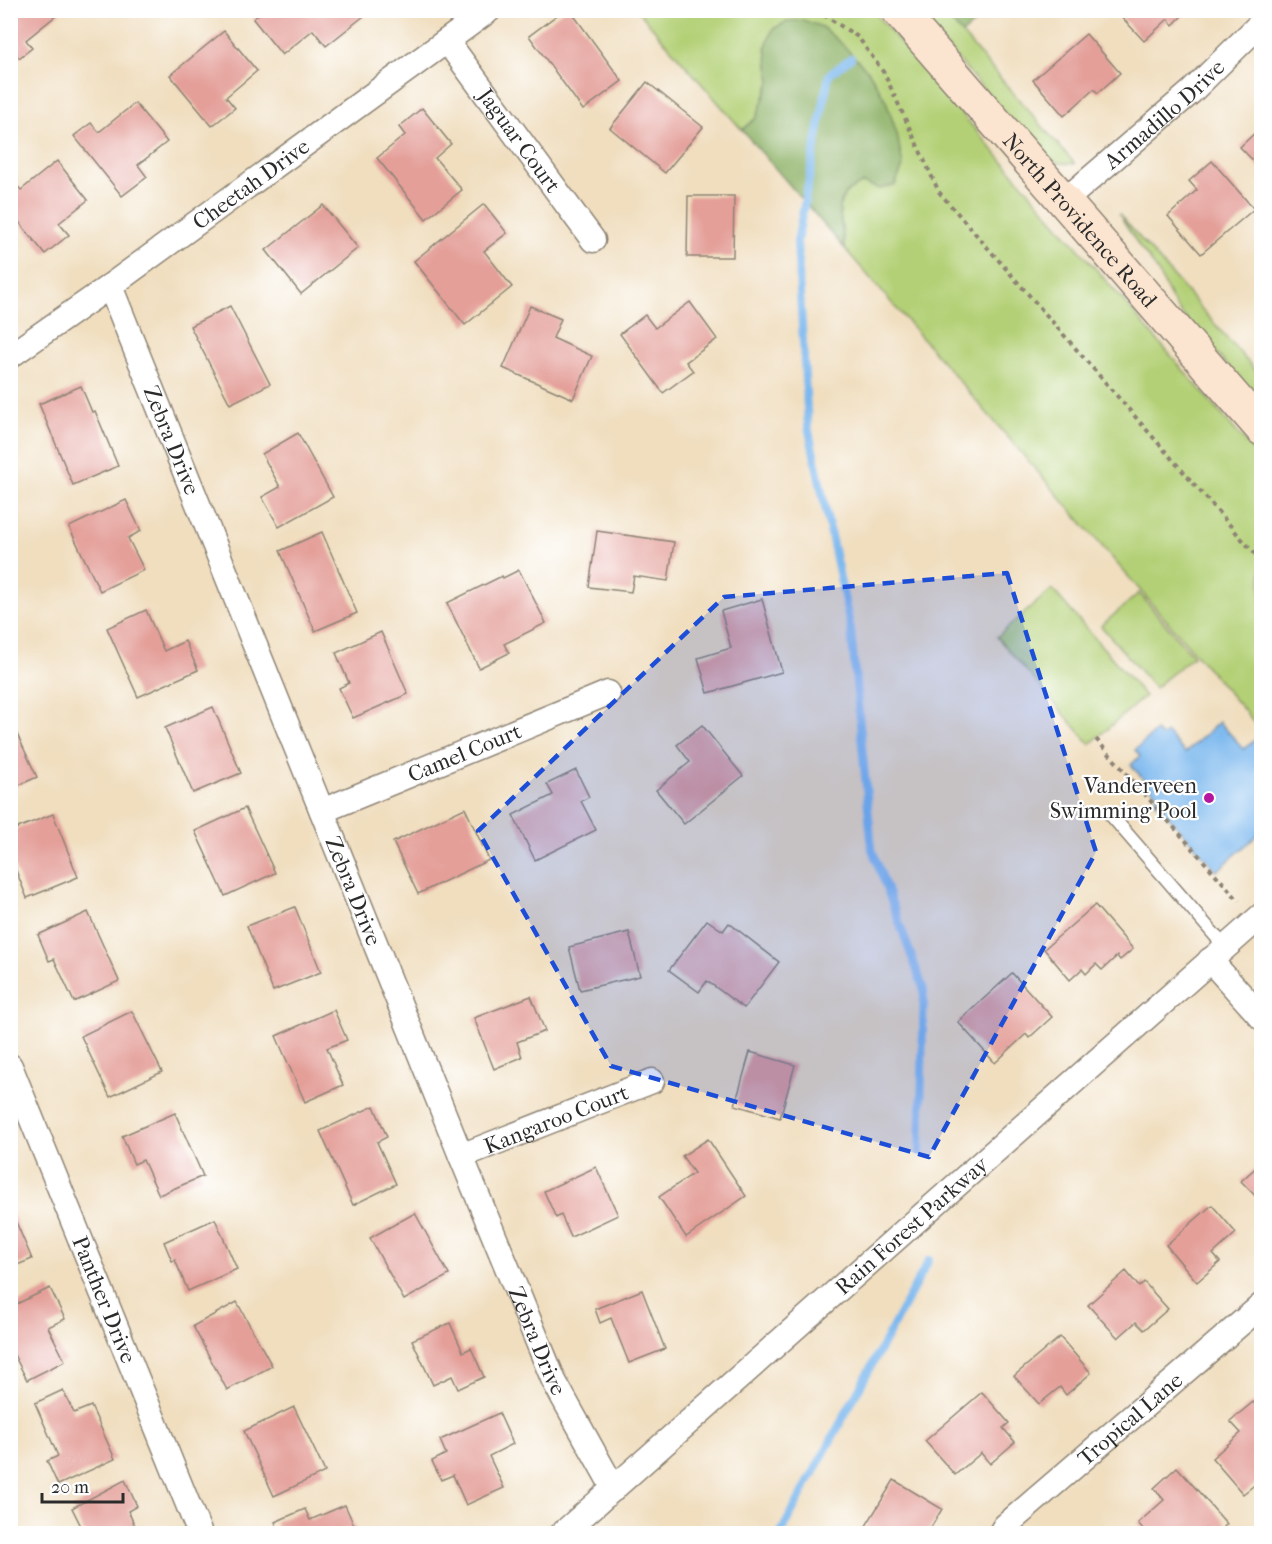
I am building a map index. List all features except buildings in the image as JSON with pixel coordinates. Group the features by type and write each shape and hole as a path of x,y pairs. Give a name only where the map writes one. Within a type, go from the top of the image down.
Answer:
{"street":[{"name":"Cheetah Drive","path":"10,356 110,286 489,10"},
{"name":"North Providence Road","path":"898,10 1262,429"},
{"name":"Armadillo Drive","path":"1063,202 1191,92 1262,22"},
{"name":"Jaguar Court","path":"447,41 593,240"},
{"name":"Zebra Drive","path":"110,286 460,1156 554,1381 614,1489"},
{"name":"Camel Court","path":"322,811 608,693"},
{"name":"Rain Forest Parkway","path":"562,1533 1262,915"},
{"path":"1218,953 1262,1018"},
{"name":"Panther Drive","path":"10,1066 200,1533"},
{"name":"Kangaroo Court","path":"460,1156 652,1081"},
{"name":"Tropical Lane","path":"1000,1533 1005,1526 1262,1305"}],"lane":[{"path":"1110,813 1218,953"}],"path":[{"path":"816,10 858,37 884,73 939,192 1262,562"},
{"path":"1096,739 1239,901"}],"highlighted area":[{"path":"1007,573 1096,852 929,1157 611,1066 478,831 724,597"}],"green space":[{"path":"638,11 873,11 1261,460 1261,730 845,249 839,207 845,193 863,183 880,189 897,134 886,101 869,72 788,21 773,29 766,47 770,82 756,118 742,130"},
{"path":"916,11 942,11 1075,164 1058,163 1036,150"},
{"path":"942,11 989,11 962,34"},
{"path":"803,20 822,27 869,72 886,101 897,134 903,166 895,185 880,189 863,183 845,193 839,207 845,249 742,130 756,118 770,82 766,46 773,29 788,21"},
{"path":"1119,214 1261,377 1261,404 1176,307 1155,267"},
{"path":"1052,589 1145,696 1090,744 997,637"},
{"path":"1139,593 1193,656 1155,688 1101,626"}],"water":[{"name":"Vanderveen Swimming Pool","path":"1219,722 1244,749 1261,735 1262,831 1217,871 1154,800 1158,796 1131,765 1140,756 1135,750 1156,731 1161,737 1167,733 1185,753"}],"waterway":[{"path":"851,58 829,75 797,242 808,426 851,630 872,849 924,990 920,1152"},
{"path":"780,1534 929,1260"}],"place":[{"name":"Vanderveen Swimming Pool","path":"1209,798"}]}
